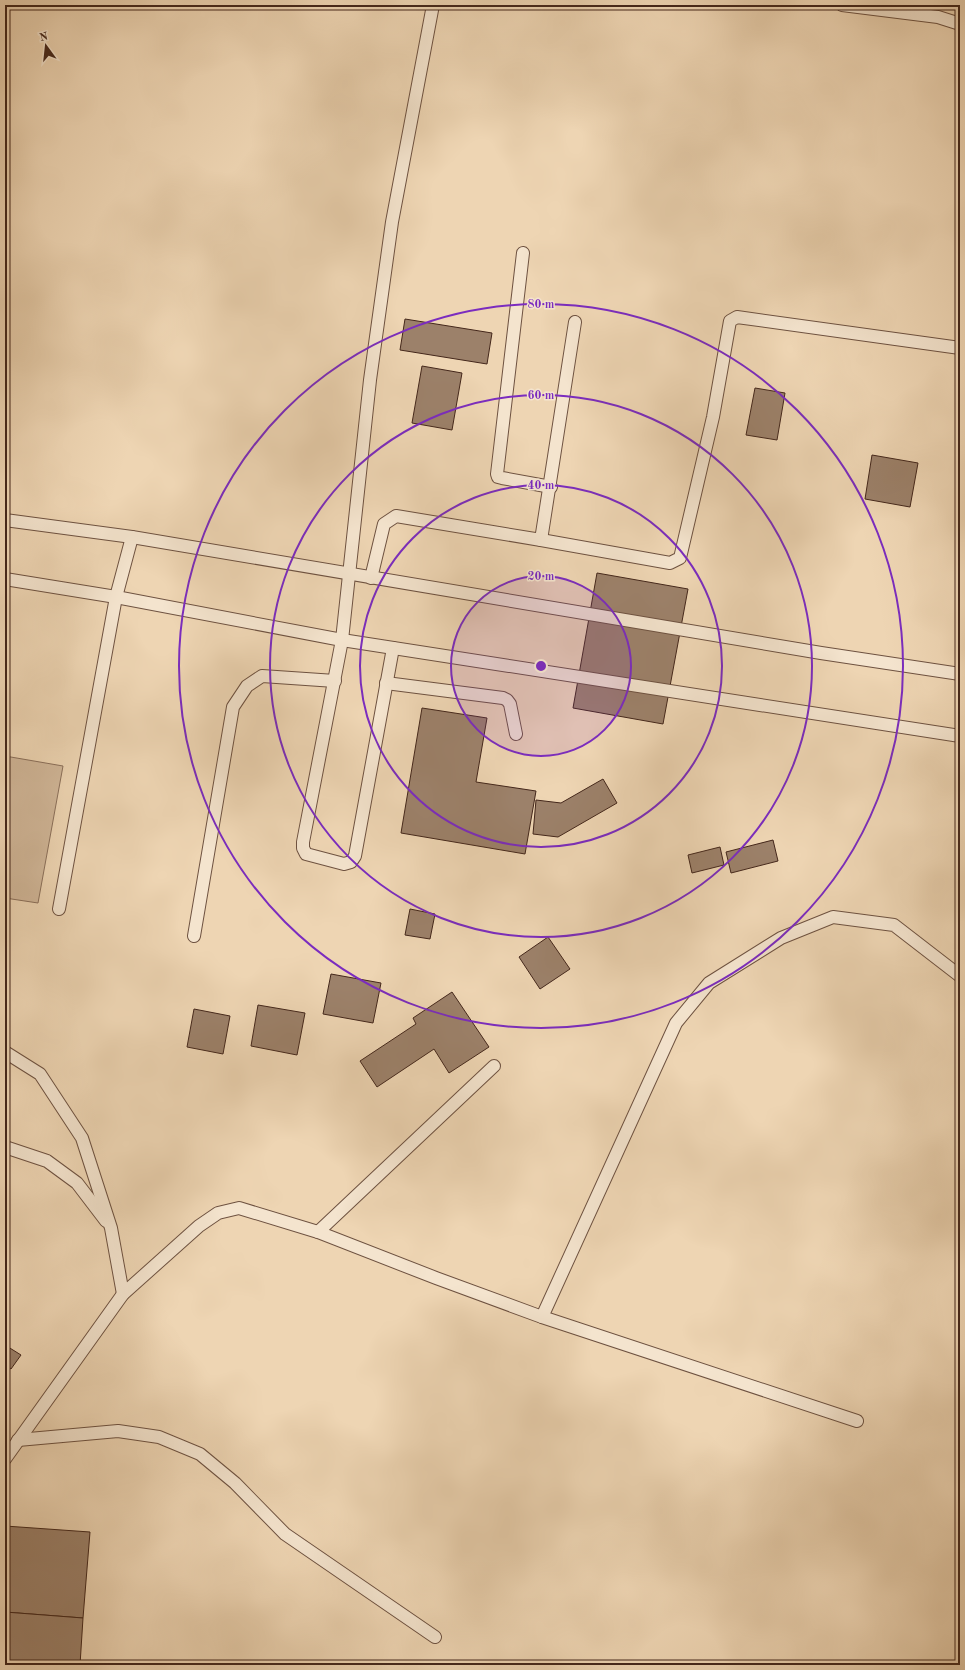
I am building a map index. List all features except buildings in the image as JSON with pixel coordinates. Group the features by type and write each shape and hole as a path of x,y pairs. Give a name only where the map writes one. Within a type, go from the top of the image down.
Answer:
{"lane":[{"path":"393,648 355,856 351,862 344,864 306,854 303,848 342,640 370,380 392,222 434,5"},
{"path":"842,5 938,17 960,24"},
{"path":"523,253 497,474 498,477 502,478 550,487"},
{"path":"371,578 384,524 396,516 670,563 680,558 712,417 730,321 733,318 738,317 960,348"},
{"path":"541,540 575,322"},
{"path":"5,520 132,537 829,654 960,674"},
{"path":"59,909 116,597 132,537"},
{"path":"5,579 116,597 342,640 960,736"},
{"path":"194,936 233,707 247,686 262,676 335,681"},
{"path":"386,683 503,698 510,704 516,734"},
{"path":"542,1318 676,1023 709,983 781,938 833,917 894,925 960,976"},
{"path":"5,1052 40,1074 82,1138 111,1228 123,1294"},
{"path":"318,1232 494,1066"},
{"path":"5,1147 47,1161 77,1183 111,1228"},
{"path":"5,1459 123,1294 199,1226 218,1213 239,1208 318,1232 542,1318 857,1421"},
{"path":"18,1440 118,1431 159,1437 200,1454 236,1483 285,1534 435,1637"}],"shaded area":[{"path":"5,756 63,766 38,903 5,898"}]}
